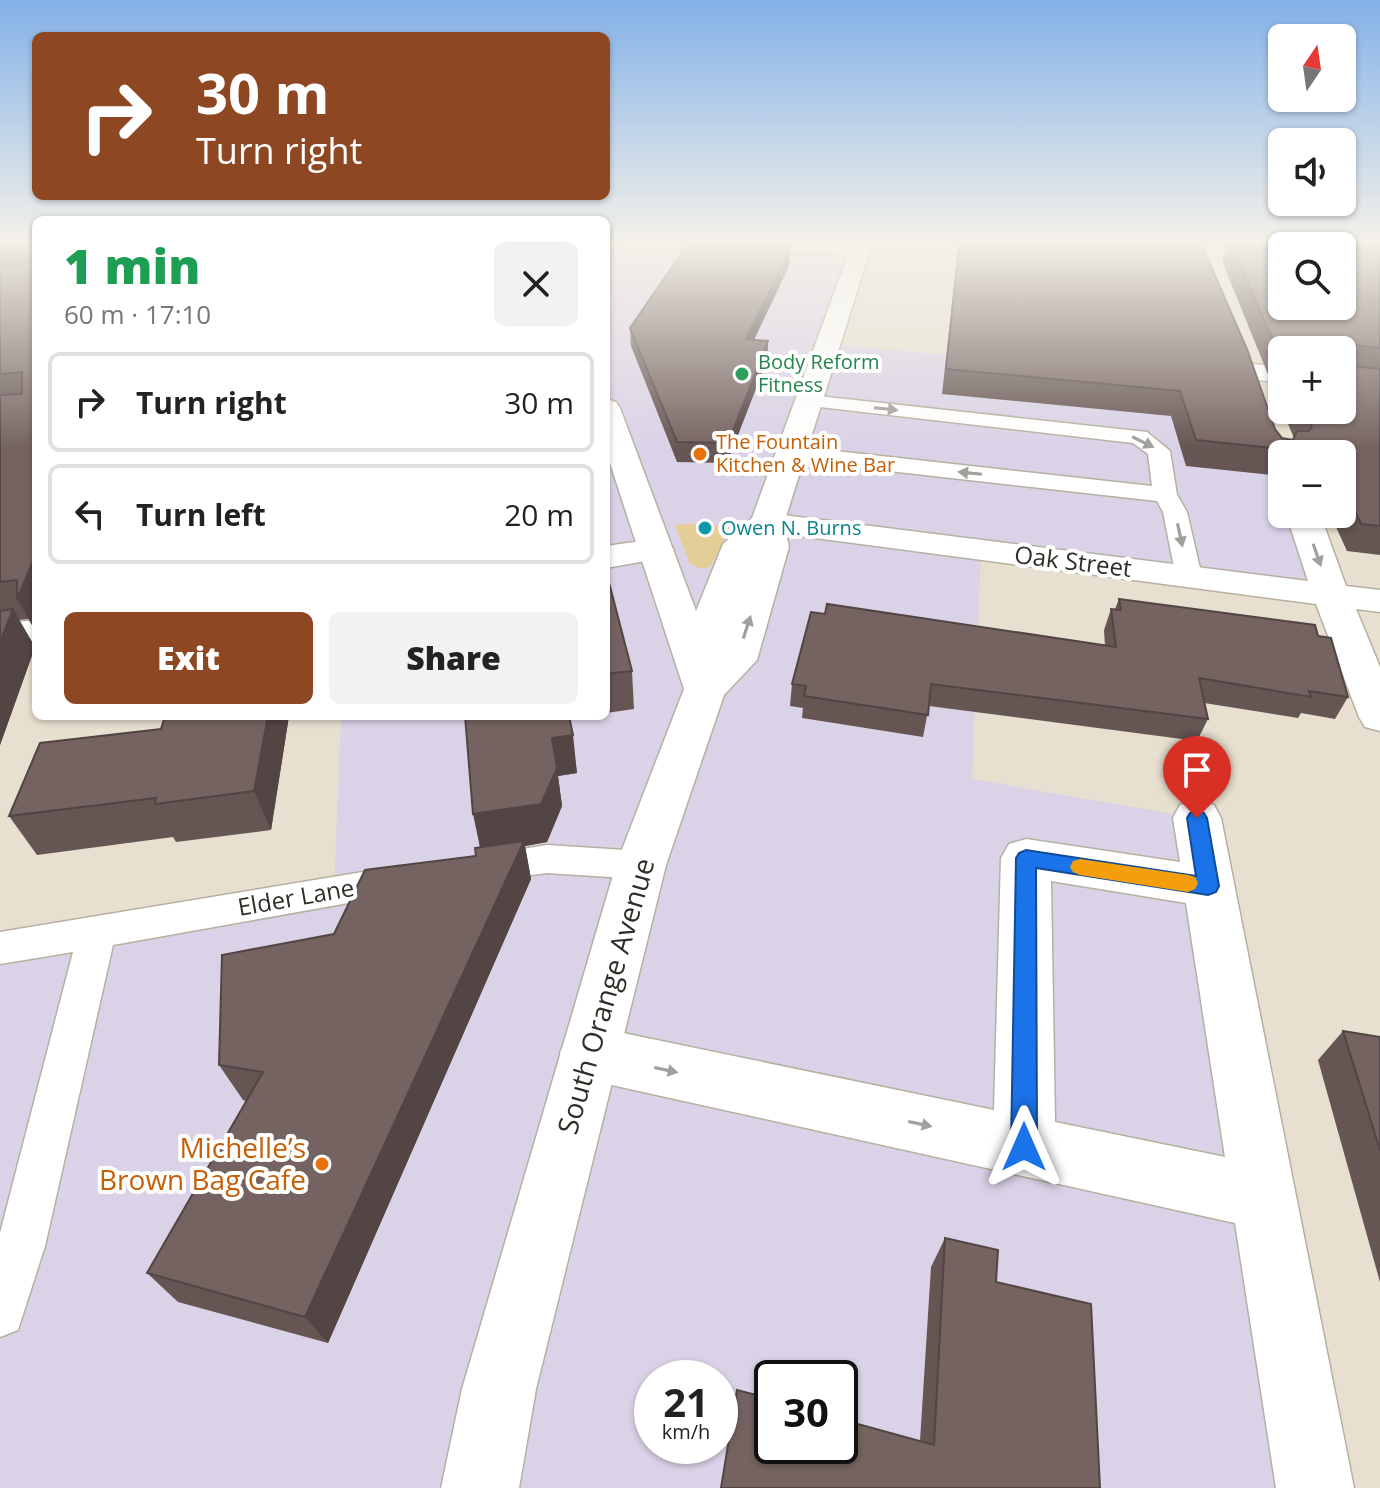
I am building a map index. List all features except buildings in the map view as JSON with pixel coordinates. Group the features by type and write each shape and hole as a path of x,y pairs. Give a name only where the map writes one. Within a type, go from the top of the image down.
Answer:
{"street":[{"name":"South Orange Avenue","path":"480,1488 499,1389 641,865 700,677 737,660 772,547 767,523 839,310"},
{"path":"1242,345 1258,385 1268,381"},
{"path":"610,419 700,677"},
{"name":"Oak Street","path":"767,523 1380,601"},
{"path":"1308,528 1380,717"},
{"path":"610,556 656,550"},
{"path":"0,636 32,632"},
{"path":"1197,818 1315,1488"},
{"path":"1024,1147 1026,858 1208,886"},
{"path":"589,1053 1264,1197"}],"lane":[{"path":"809,401 1139,437 1159,451 1165,495 1175,512 1189,577"},
{"path":"791,453 1165,495"},
{"name":"Elder Lane","path":"0,948 547,859 641,865"},
{"path":"0,1312 21,1246 97,931"}],"shaded area":[{"path":"610,310 839,310 828,344 1258,384 1268,413 1268,424 1272,424 1277,440 1268,440 1268,528 1308,528 1331,595 981,551 972,779 1197,818 1315,1488 0,1488 0,948 334,891 341,720 610,720"},
{"path":"705,523 730,527 711,566 702,569 690,564 675,525"}],"slow traffic":[{"path":"1080,867 1188,883"}],"place":[{"name":"Body Reform Fitness","path":"742,374"},
{"name":"The Fountain Kitchen & Wine Bar","path":"700,454"},
{"name":"Owen N. Burns","path":"705,528"},
{"name":"Michelle’s Brown Bag Cafe","path":"322,1164"}],"route":[{"path":"1024,1147 1026,858 1208,886 1197,818"}]}
